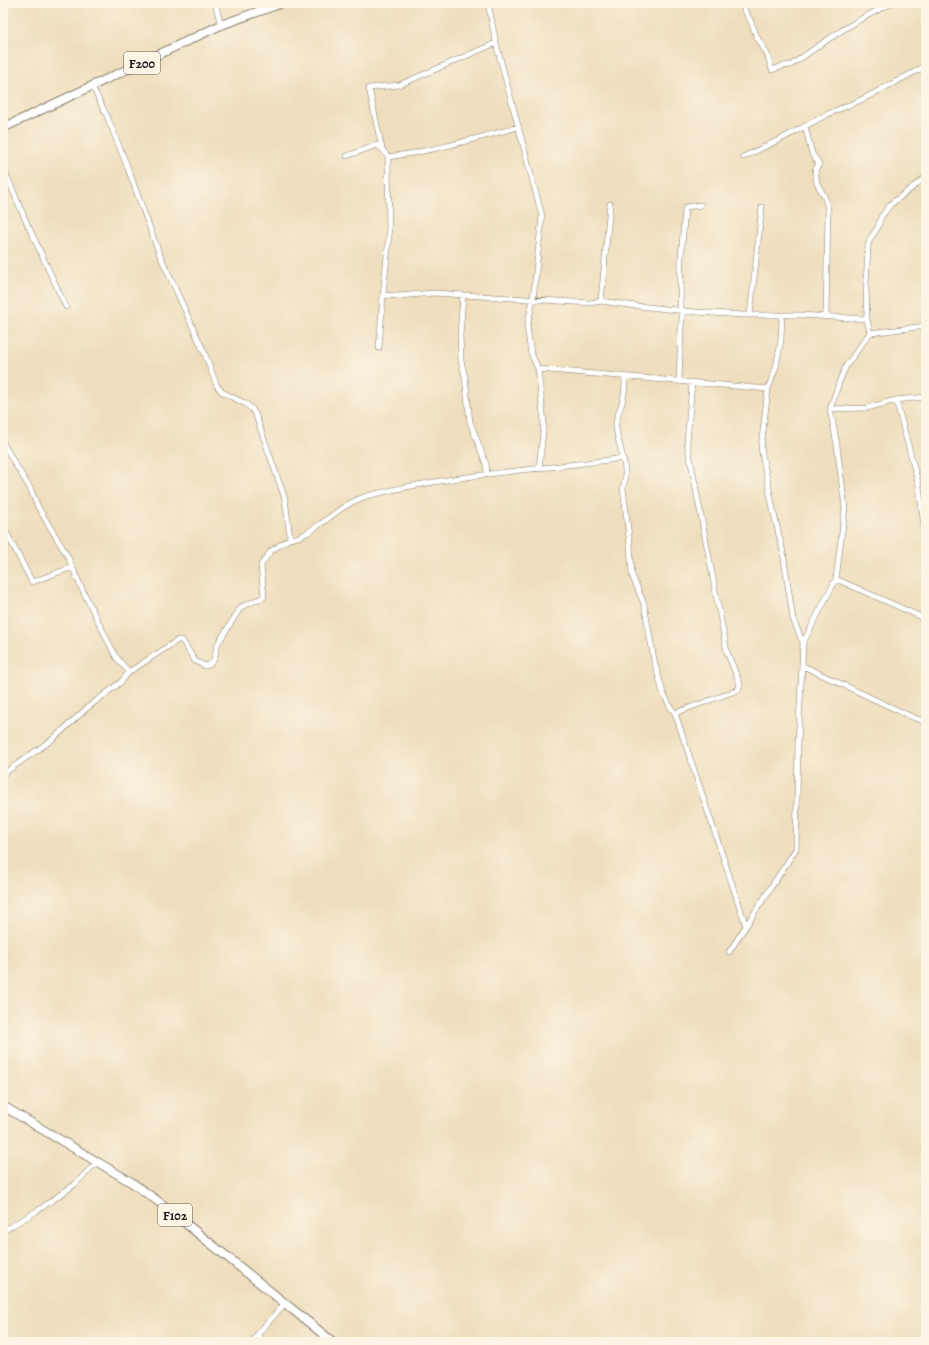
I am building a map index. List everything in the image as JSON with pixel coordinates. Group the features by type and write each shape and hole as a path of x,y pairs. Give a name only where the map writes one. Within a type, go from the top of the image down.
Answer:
{"main road":[{"name":"F200","path":"3,128 221,25 279,4"},
{"name":"F102","path":"3,1106 130,1182 159,1202 333,1342"}],"street":[{"path":"214,3 221,25"},
{"path":"488,3 496,43 542,216 533,299 527,327 530,353 538,369 544,422 539,469"},
{"path":"741,3 751,22 756,37 767,54 772,70 791,65 838,32 871,13 893,3"},
{"path":"382,149 368,88 399,85 496,43"},
{"path":"743,157 830,113 861,100 926,66"},
{"path":"92,86 107,116 127,166 158,254 201,345 217,386 222,392 246,404 256,416 285,499 291,534 289,540"},
{"path":"805,126 812,154 819,164 815,170 817,182 825,198 828,210 826,317"},
{"path":"388,157 437,149 518,127"},
{"path":"347,156 376,145 382,149 388,157 388,237 379,348"},
{"path":"3,167 66,307"},
{"path":"870,333 867,319 867,273 868,245 870,238 878,227 881,217 891,204 926,177"},
{"path":"601,301 610,204"},
{"path":"679,381 682,310 681,257 685,209 686,207 701,205"},
{"path":"750,315 762,207"},
{"path":"383,295 398,296 434,293 590,303 601,301 628,305 750,315 867,319"},
{"path":"462,295 460,335 461,361 465,377 470,422 486,464 487,474"},
{"path":"729,952 796,850 798,744 803,643 793,619 783,552 761,448 768,390 776,367 781,340 782,315"},
{"path":"803,643 836,579 845,508 837,445 830,409 840,380 846,366 870,333 926,326"},
{"path":"538,369 768,390"},
{"path":"625,377 623,400 615,425 625,468 626,481 623,488 632,575 644,604 654,660 663,693 670,708 675,713 746,926"},
{"path":"675,713 738,690 740,684 727,652 687,442 692,383"},
{"path":"830,409 867,408 896,400 926,396"},
{"path":"896,400 919,486 924,536"},
{"path":"3,443 30,488 38,507 68,557 81,587 116,657 128,672"},
{"path":"3,774 53,739 76,718 121,682 128,672 172,643 181,639 195,661 205,666 210,665 214,660 217,645 241,607 264,597 260,570 263,561 271,551 289,540 302,536 352,502 370,496 446,480 623,458"},
{"path":"3,526 32,582 73,567"},
{"path":"836,579 926,619"},
{"path":"803,666 912,717 926,722"},
{"path":"3,1231 37,1211 74,1185 97,1162"},
{"path":"253,1342 257,1335 285,1303"},
{"path":"257,1335 265,1342"}]}
